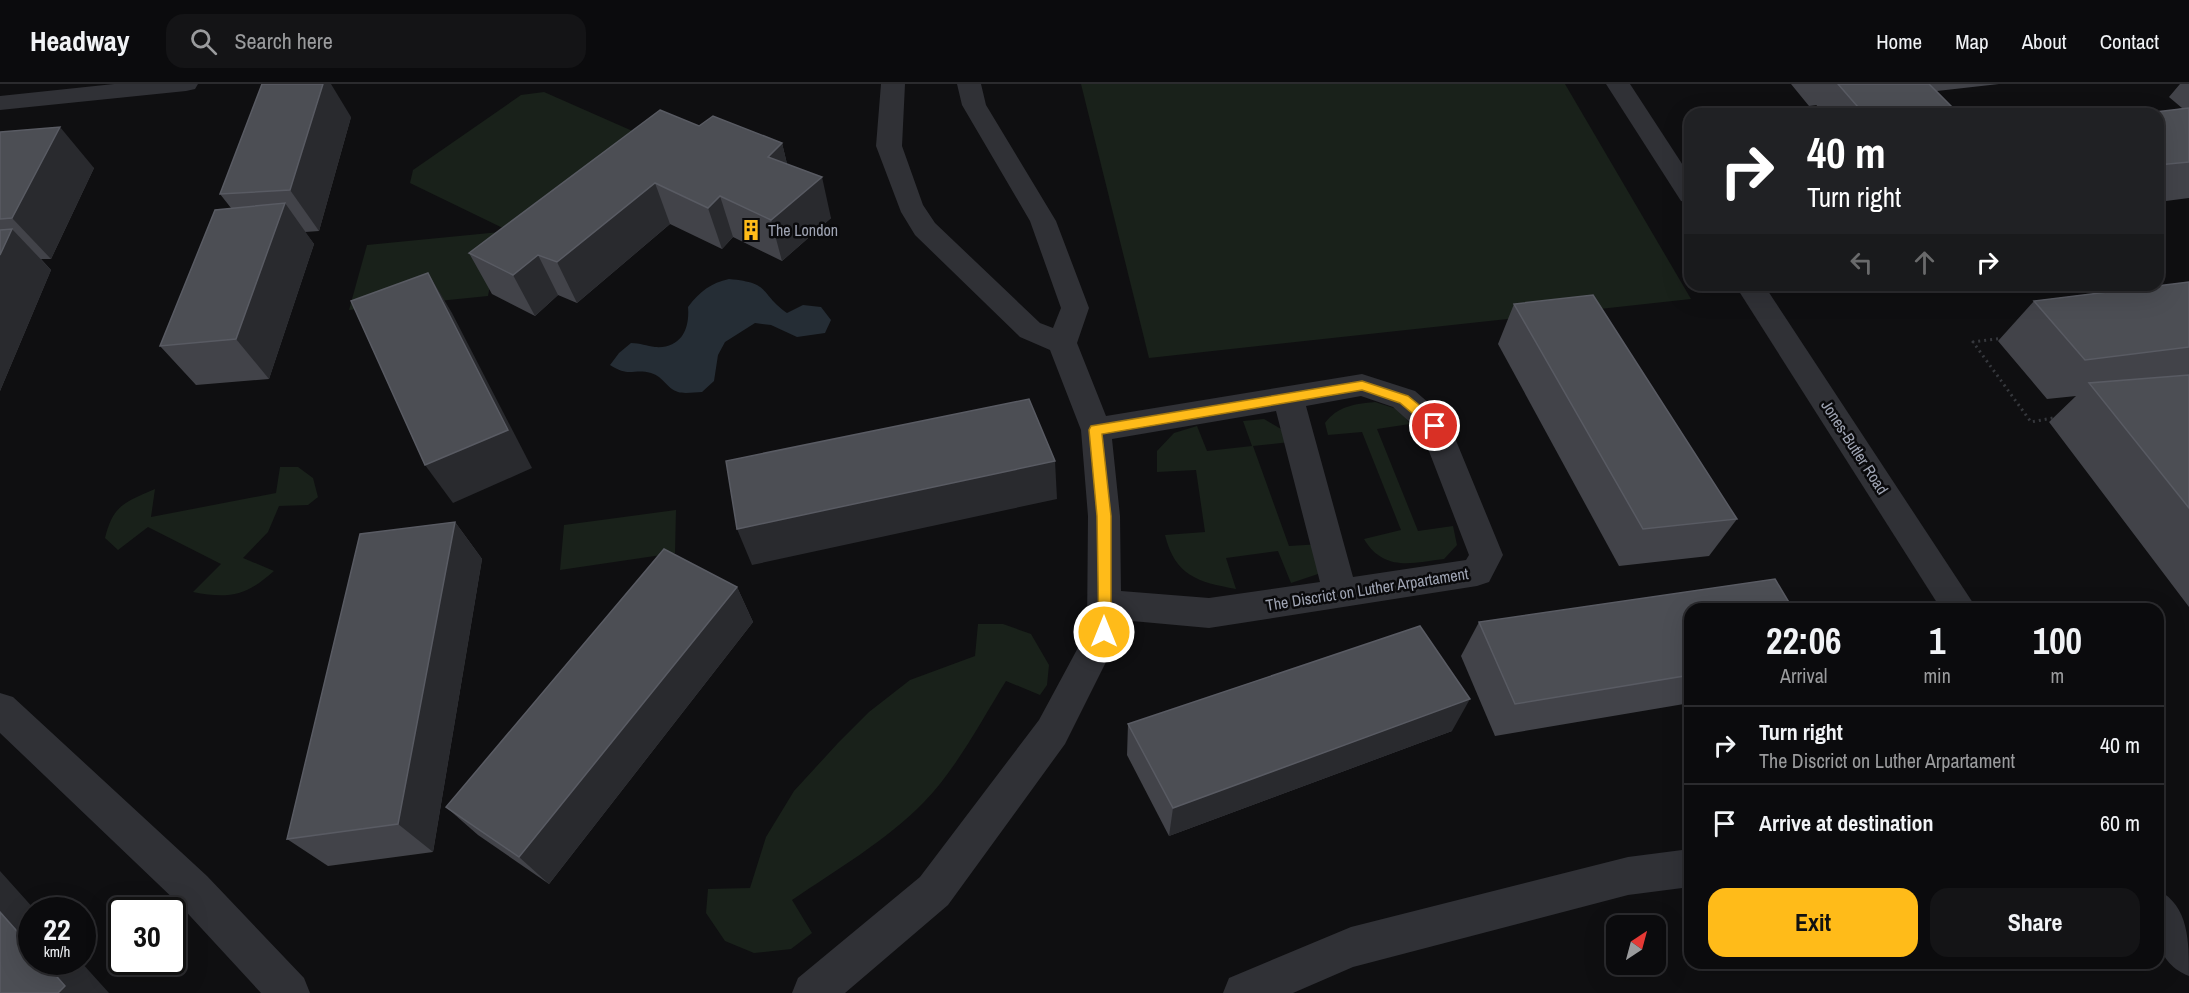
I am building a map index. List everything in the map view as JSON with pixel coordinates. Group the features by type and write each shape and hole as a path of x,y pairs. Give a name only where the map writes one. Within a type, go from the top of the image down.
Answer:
{"street":[{"path":"0,103 186,84"},
{"path":"893,84 889,146 910,206 920,222 989,293 1030,330 1062,344"},
{"path":"813,993 934,891 1053,732 1104,632 1104,516 1095,430 1062,344 1075,308 1043,221 974,105 969,84"},
{"path":"1618,84 1684,186"},
{"name":"Jones-Butler Road","path":"1753,291 1956,603"},
{"name":"The Discrict on Luther Arpartament","path":"1095,430 1362,385 1404,399 1435,426 1486,555 1477,573 1209,613 1104,604"},
{"path":"1287,397 1340,593"},
{"path":"0,710 193,890 290,993"},
{"path":"1244,993 1352,947 1628,876 1684,869"},
{"path":"2164,919 2189,955"}],"path":[{"path":"2008,338 1973,342 2031,422 2067,416"}],"shaded area":[{"path":"1081,84 1565,84 1684,287 1684,291 1691,299 1149,358"},
{"path":"544,92 637,133 509,231 410,183 413,170 521,95"},
{"path":"500,232 488,296 349,310 367,245"},
{"path":"729,279 759,286 787,313 803,305 821,307 831,320 825,333 797,337 771,325 755,323 725,342 718,355 714,381 702,392 678,392 651,373 627,372 610,365 631,343 664,347 677,341 685,330 688,307 692,301 711,285"},
{"path":"1375,402 1400,410 1410,424 1377,429 1418,531 1453,526 1457,545 1444,559 1410,563 1390,561 1380,557 1364,539 1401,530 1362,432 1328,435 1325,423 1341,409"},
{"path":"1264,419 1281,429 1290,442 1253,446 1289,546 1321,544 1325,558 1318,574 1291,583 1278,551 1226,558 1236,589 1199,580 1190,575 1175,560 1165,535 1205,532 1196,470 1157,472 1157,451 1174,433 1197,426 1207,451 1252,446 1243,421"},
{"path":"280,467 298,467 313,478 318,497 308,505 279,506 268,532 243,558 274,571 246,590 227,595 193,592 221,564 148,527 118,550 105,538 116,511 128,502 155,489 151,517 276,493"},
{"path":"676,510 675,553 560,570 564,525"},
{"path":"978,624 1003,624 1031,634 1049,665 1047,685 1040,695 1006,681 958,759 924,802 894,830 792,900 812,933 791,949 754,953 725,941 706,913 708,889 750,888 766,837 794,791 869,712 910,680 975,656"}],"building":[{"path":"262,84 323,84 290,190 220,194"},
{"path":"1838,84 1929,84 1953,108 1859,108"},
{"path":"2189,108 2189,162 2164,164 2164,111"},
{"path":"660,110 699,126 713,116 782,143 768,157 822,177 771,220 720,196 708,208 655,183 557,262 538,255 513,275 469,253"},
{"path":"60,127 12,218 0,219 0,132"},
{"path":"285,203 236,339 160,346 215,210"},
{"path":"12,229 0,255 0,230"},
{"path":"428,273 508,430 425,465 351,301"},
{"path":"2189,282 2189,347 2085,360 2034,301 2116,291 2164,291 2164,285"},
{"path":"1593,295 1737,519 1643,529 1514,304"},
{"path":"2189,375 2189,508 2089,383"},
{"path":"1029,399 1055,461 737,529 726,461"},
{"path":"455,522 398,824 287,839 360,534"},
{"path":"664,549 737,587 519,857 446,807"},
{"path":"1775,579 1789,603 1684,603 1684,676 1515,704 1479,622"},
{"path":"1420,626 1470,699 1173,808 1128,724"},
{"path":"0,912 18,932 18,975 55,975 65,986 58,993 0,993"}],"place":[{"name":"The London","path":"751,230"}],"route":[{"path":"1104,632 1104,516 1095,430 1362,385 1404,399 1435,426"}]}
